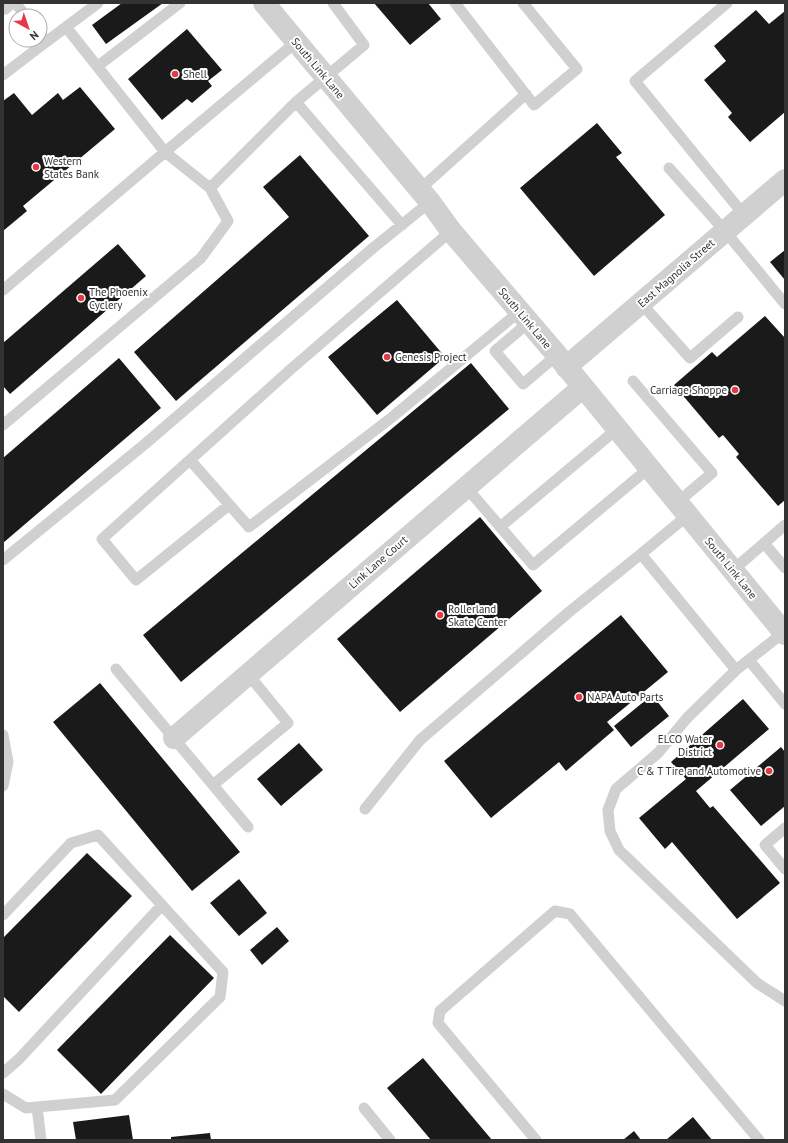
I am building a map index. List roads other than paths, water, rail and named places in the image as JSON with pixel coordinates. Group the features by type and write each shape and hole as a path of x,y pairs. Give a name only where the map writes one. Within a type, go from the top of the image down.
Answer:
{"street":[{"name":"South Link Lane","path":"264,3 424,196 451,231 525,316 583,386 784,633"},
{"name":"East Magnolia Street","path":"562,361 641,303 785,180"},
{"name":"Link Lane Court","path":"174,738 583,386"}],"lane":[{"path":"48,36 66,27 98,3"},
{"path":"98,66 180,3"},
{"path":"210,188 296,102 364,45 332,3"},
{"path":"455,3 534,105 577,69 523,3"},
{"path":"727,3 635,81 744,215"},
{"path":"3,425 201,258 228,221 210,188 165,152 66,27"},
{"path":"3,290 296,42"},
{"path":"3,75 32,48"},
{"path":"3,560 145,444 373,248 402,225 424,196 526,94"},
{"path":"296,102 402,225"},
{"path":"669,168 725,231 785,304"},
{"path":"229,505 136,580 102,539 291,369 451,231"},
{"path":"641,303 690,358 738,317"},
{"path":"190,460 249,527 391,418 485,339 525,316"},
{"path":"495,351 525,316"},
{"path":"485,339 523,384 562,361"},
{"path":"365,809 420,740 569,612 641,554 683,509 712,473 633,381"},
{"path":"500,527 617,429"},
{"path":"466,487 533,565 649,468"},
{"path":"732,570 785,525"},
{"path":"764,543 785,568"},
{"path":"641,554 736,670"},
{"path":"784,633 736,670 687,718 658,753 616,789 608,810 610,831 619,850 757,983 785,1001"},
{"path":"749,660 785,704"},
{"path":"116,669 248,827"},
{"path":"213,785 288,723 248,674"},
{"path":"3,735 8,762 3,786"},
{"path":"785,828 765,845 785,869"},
{"path":"3,915 71,843 98,835 223,972 220,997 115,1100 26,1108 3,1094"},
{"path":"3,1073 19,1059 162,905"},
{"path":"536,1140 438,1023 440,1011 555,911 570,914 759,1140"},
{"path":"37,1107 41,1140"},
{"path":"364,1108 390,1140"}],"place":[{"name":"Shell","path":"175,74"},
{"name":"Western States Bank","path":"36,167"},
{"name":"The Phoenix Cyclery","path":"81,298"},
{"name":"Genesis Project","path":"387,357"},
{"name":"Carriage Shoppe","path":"735,390"},
{"name":"Rollerland Skate Center","path":"440,615"},
{"name":"NAPA Auto Parts","path":"579,697"},
{"name":"ELCO Water District","path":"720,745"},
{"name":"C & T Tire and Automotive","path":"769,771"}]}
